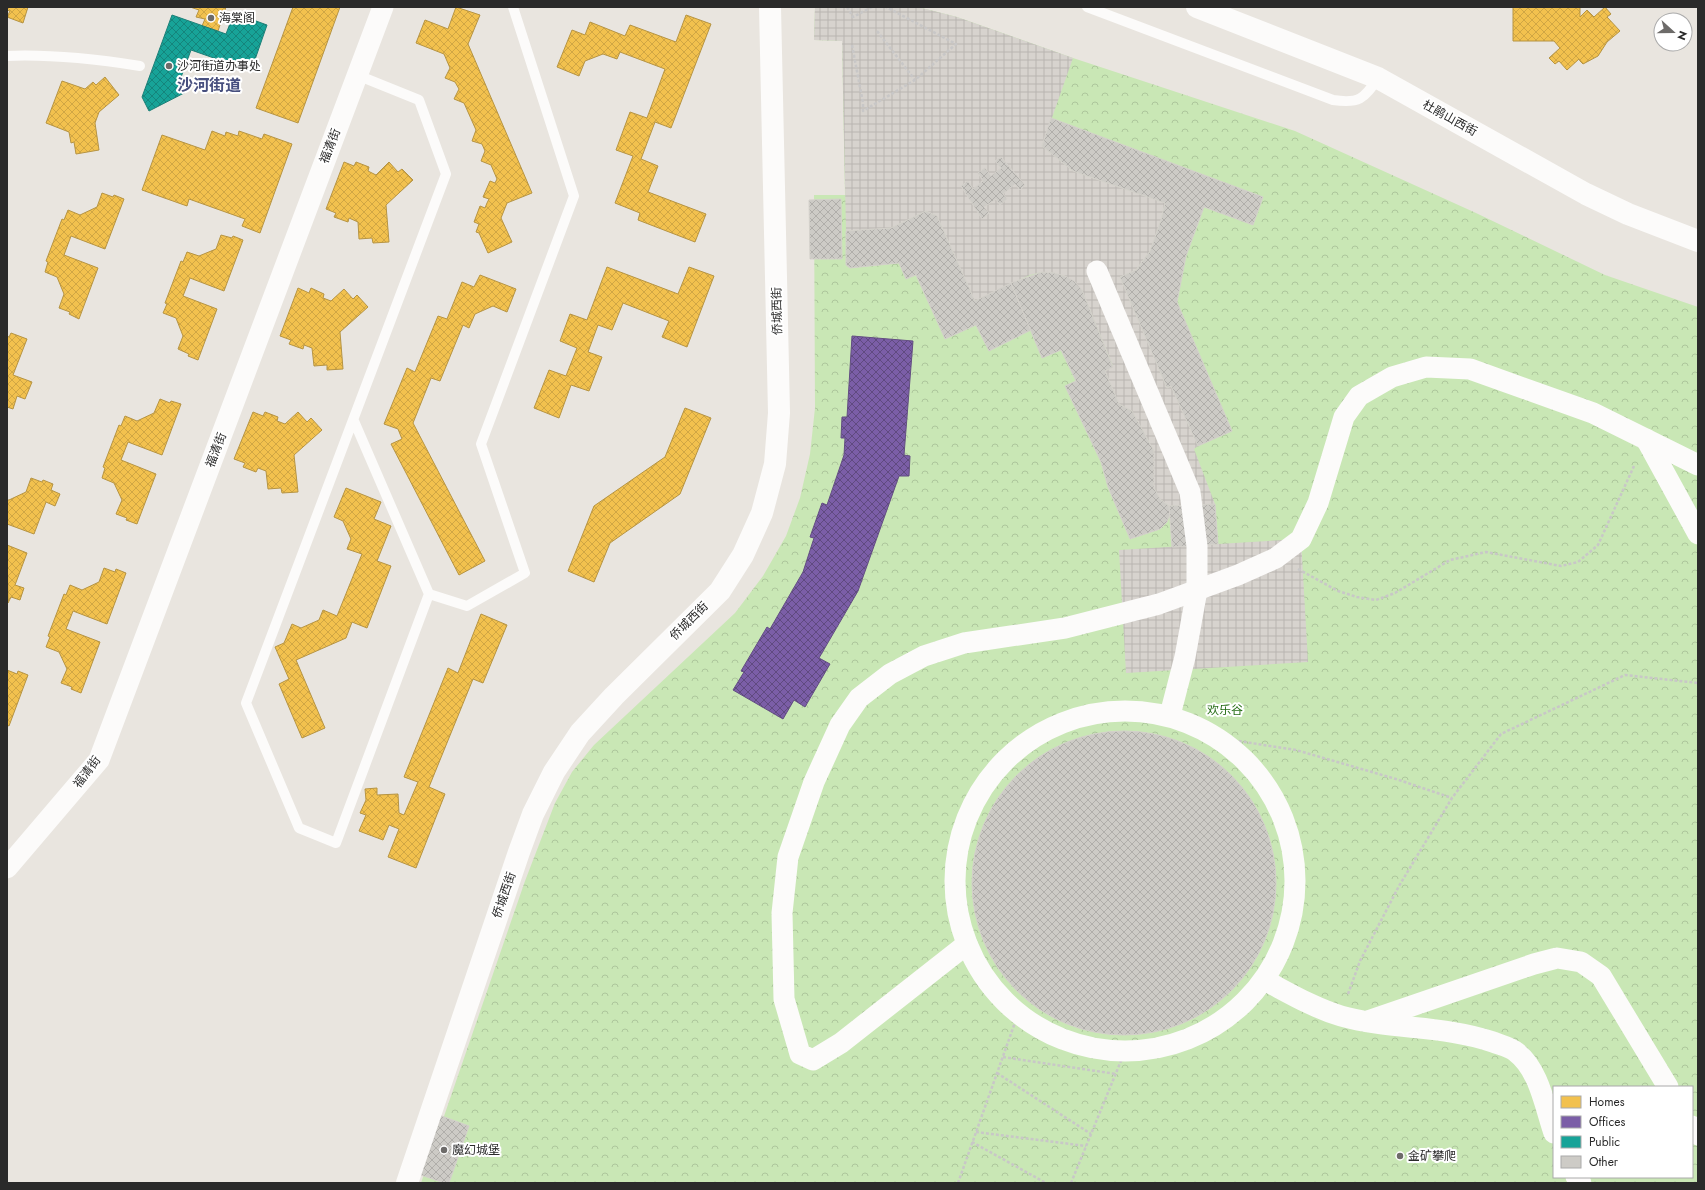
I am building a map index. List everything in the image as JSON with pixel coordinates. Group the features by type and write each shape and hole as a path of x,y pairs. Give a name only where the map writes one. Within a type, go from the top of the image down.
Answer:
{"street":[{"name":"福清街","path":"8,863 99,760 383,7"},
{"name":"侨城西街","path":"407,1183 532,814 554,772 580,733 614,696 720,591 743,556 762,513 775,464 779,413 770,7"},
{"name":"杜鹃山西街","path":"1197,7 1234,13 1378,78 1586,194 1628,214 1698,241"},
{"path":"1097,271 1190,492 1197,546 1197,590 1185,656 1170,715"},
{"path":"967,944 841,1043 813,1060 800,1054 784,999 782,913 788,857 814,782 840,725 859,698 890,674 924,656 964,643 1072,626 1159,604 1238,575 1276,558 1301,539 1318,503 1344,417 1359,396 1392,377 1426,367 1470,369 1593,413 1698,465"},
{"path":"1646,439 1698,534"},
{"path":"1123,710 1170,715 1219,738 1259,775 1286,823 1296,877 1288,931 1264,980 1228,1017 1182,1042 1125,1052 1090,1049 1052,1036 1018,1014 988,982 967,944 956,899 958,852 972,807 998,768 1034,737 1077,717 1123,710"},
{"path":"1368,1021 1534,964 1557,958 1581,962 1601,976 1667,1086"},
{"path":"1264,980 1304,1002 1340,1016 1477,1036 1515,1051 1526,1062 1536,1080 1553,1130"}],"lane":[{"path":"430,594 467,606 525,573 481,444 574,196 513,7"},
{"path":"1087,7 1333,100 1347,102 1359,100 1368,94 1378,78"},
{"path":"7,56 36,54 88,58 140,66"},
{"path":"354,421 430,594 336,843 299,828 246,703 354,421 446,174 419,100 357,75"}],"path":[{"path":"847,7 854,17 872,7"},
{"path":"852,45 863,103 863,111 915,80 956,44 886,7"},
{"path":"877,31 915,80"},
{"path":"1276,558 1338,590 1357,597 1376,600 1395,593 1450,560 1486,552 1561,566 1578,562 1598,545 1646,439"},
{"path":"1340,1016 1360,961 1399,886 1452,798 1501,734 1625,675 1698,683"},
{"path":"1219,738 1296,750 1396,779 1452,798"},
{"path":"958,1183 1018,1014"},
{"path":"1071,1183 1125,1052"},
{"path":"1003,1057 1116,1074"},
{"path":"997,1074 1091,1134"},
{"path":"976,1132 1086,1146"},
{"path":"972,1142 1046,1183"}],"green space":[{"name":"欢乐谷","path":"815,7 918,7 957,17 1073,58 1295,131 1476,213 1605,275 1698,307 1698,1183 421,1183 525,881 555,803 572,772 594,745 735,613 763,576 786,536 800,498 810,454 815,408 814,195 845,195 842,41 814,40"}],"shaded area":[{"path":"815,7 918,7 957,17 1073,58 1042,146 1073,171 1165,203 1161,220 1150,251 1136,270 1120,277 1167,388 1171,386 1198,446 1194,449 1215,504 1169,506 1160,499 1154,488 1154,451 1132,411 1119,404 1105,371 1113,366 1082,290 1065,276 1042,272 1030,275 975,301 937,216 926,211 891,228 846,231 842,41 814,40"},
{"path":"1301,539 1308,662 1126,673 1119,550"}],"building: Homes":[{"path":"7,7 28,7 23,23 7,17 10,11 7,10"},
{"name":"海棠阁","path":"190,7 226,7 218,31 202,26 205,19 196,17 199,10"},
{"path":"293,7 340,7 298,123 256,108"},
{"path":"456,7 480,15 468,44 532,193 507,203 501,218 512,242 488,253 479,233 476,232 479,224 474,222 480,206 485,208 489,199 483,197 490,181 495,183 497,179 491,165 481,161 485,151 482,144 472,141 476,130 464,103 454,99 459,89 455,82 445,78 450,68 444,54 416,43 425,20 448,29"},
{"path":"1513,7 1580,7 1580,17 1587,10 1594,17 1605,7 1611,14 1607,17 1620,31 1607,42 1598,56 1583,64 1579,59 1567,70 1559,61 1555,64 1549,58 1560,48 1554,41 1513,41"},
{"path":"686,15 711,24 671,128 655,122 641,159 658,166 648,192 706,214 695,242 638,220 640,213 615,203 633,156 616,150 630,112 647,118 665,69 620,52 617,59 603,54 585,61 579,76 557,67 572,30 585,35 590,22 625,36 630,25 676,42"},
{"path":"105,77 119,95 99,112 95,123 99,150 76,154 74,142 71,143 69,132 46,123 62,81 85,89 93,82 96,85"},
{"path":"212,131 225,136 226,132 238,136 239,131 262,139 264,134 292,144 260,233 242,226 245,219 189,199 187,206 142,190 162,135 205,150"},
{"path":"344,162 354,166 356,162 369,167 368,171 376,175 389,162 398,172 402,169 413,180 386,205 389,242 373,243 372,238 359,239 358,222 349,218 348,222 334,217 336,213 326,209"},
{"path":"102,193 113,197 114,195 124,199 105,249 71,236 64,255 98,268 79,319 69,314 70,312 59,308 64,294 57,277 45,272 48,262 46,261 62,219 64,220 68,210 80,215 97,207"},
{"path":"221,235 232,238 233,236 243,240 224,291 190,278 183,296 217,309 198,360 188,356 189,354 178,349 183,336 176,318 163,313 167,304 165,303 181,261 183,262 187,252 199,256 216,249"},
{"path":"607,267 678,294 689,267 714,276 687,347 662,337 669,321 623,303 612,330 598,325 588,352 602,357 589,391 571,385 559,418 534,408 549,370 566,376 577,348 560,341 570,314 587,320"},
{"path":"480,275 516,289 507,312 493,306 475,314 469,328 463,325 440,381 431,378 413,423 485,561 459,575 391,444 402,439 398,429 384,424 407,368 415,372 438,316 447,319 462,282 474,287"},
{"path":"298,288 309,293 311,288 324,294 323,298 331,301 344,289 353,299 357,295 368,307 340,332 343,369 327,370 327,365 314,366 312,348 304,345 303,349 289,344 291,340 280,336"},
{"path":"11,333 27,339 13,375 32,382 25,399 17,396 13,409 7,407 7,336 9,337"},
{"path":"160,399 170,403 171,401 181,404 162,455 128,442 121,460 156,474 137,524 116,514 122,500 114,483 102,478 105,468 103,467 119,425 121,426 125,416 137,421 154,413"},
{"path":"685,408 711,418 680,494 610,543 594,582 568,571 594,506 665,457"},
{"path":"253,412 263,416 265,412 278,417 277,421 285,424 298,412 307,422 311,418 322,430 294,455 298,492 282,493 281,488 268,489 266,471 258,468 256,472 243,467 245,463 234,459"},
{"path":"31,478 42,482 43,480 53,484 51,490 60,494 55,506 46,502 34,534 7,524 7,500 26,492"},
{"path":"346,488 381,502 374,519 391,526 377,561 391,566 367,628 352,622 346,638 296,660 325,728 302,738 279,684 289,679 275,647 284,643 292,624 301,628 319,620 323,610 337,616 362,554 347,549 351,539 343,521 334,517"},
{"path":"7,545 27,553 15,585 24,588 20,600 11,597 8,603"},
{"path":"104,568 115,572 116,569 126,573 107,624 73,611 66,629 100,642 81,693 71,689 72,687 61,683 67,669 59,652 46,647 50,637 48,636 64,594 66,595 70,585 82,590 99,582"},
{"path":"481,614 507,625 483,683 473,679 429,787 445,794 416,868 388,857 399,829 389,825 383,840 359,831 366,815 360,813 366,800 365,789 377,788 377,795 398,794 399,813 404,815 418,782 404,777 448,668 458,673"},
{"path":"7,670 17,674 18,671 28,675 9,726 7,725"}],"building: Offices":[{"path":"852,336 913,341 904,455 910,456 909,476 899,476 858,591 819,658 830,664 805,707 794,700 783,719 733,690 744,672 741,671 767,627 770,629 803,572 814,538 810,537 822,503 827,505 844,455 845,438 841,438 842,417 847,417"}],"building: Public":[{"path":"234,13 267,25 251,71 191,50 180,80 186,92 149,111 142,97 172,15 226,34"}],"building: Other":[{"path":"1051,118 1263,197 1253,225 1204,207 1186,256 1177,302 1232,431 1198,446 1171,386 1167,388 1120,277 1136,270 1150,251 1161,220 1165,203 1073,171 1042,146"},
{"path":"1001,157 1025,185 1020,190 1015,184 1003,194 1007,199 1000,205 996,199 984,207 989,213 982,219 961,186 968,181 973,189 983,181 978,173 985,168 991,176 1001,168 995,161"},
{"path":"841,199 842,259 810,259 809,200"},
{"path":"926,211 937,216 975,301 1011,283 1031,330 989,351 976,325 945,339 916,275 906,279 899,263 850,268 846,265 846,231 891,228"},
{"path":"1042,272 1065,276 1074,281 1082,290 1113,367 1105,371 1119,404 1132,411 1154,451 1154,488 1160,499 1169,506 1170,514 1167,522 1160,529 1130,539 1108,487 1101,462 1065,386 1076,381 1061,350 1042,358 1011,283"},
{"path":"1215,504 1218,544 1172,547 1169,506"},
{"path":"1124,731 1154,734 1182,743 1208,757 1231,776 1250,799 1264,825 1273,853 1276,883 1273,913 1264,941 1250,967 1231,990 1208,1009 1182,1023 1154,1032 1124,1035 1094,1032 1066,1023 1040,1009 1017,990 998,967 984,941 975,913 972,883 975,853 984,825 998,799 1017,776 1040,757 1066,743 1094,734"},
{"name":"魔幻城堡","path":"439,1115 469,1126 449,1183 444,1183 418,1174"}],"place":[{"name":"海棠阁","path":"211,18"},
{"name":"沙河街道办事处","path":"169,66"},
{"name":"魔幻城堡","path":"444,1150"},
{"name":"金矿攀爬","path":"1400,1156"}],"district":[{"name":"沙河街道","path":"209,85"}]}
